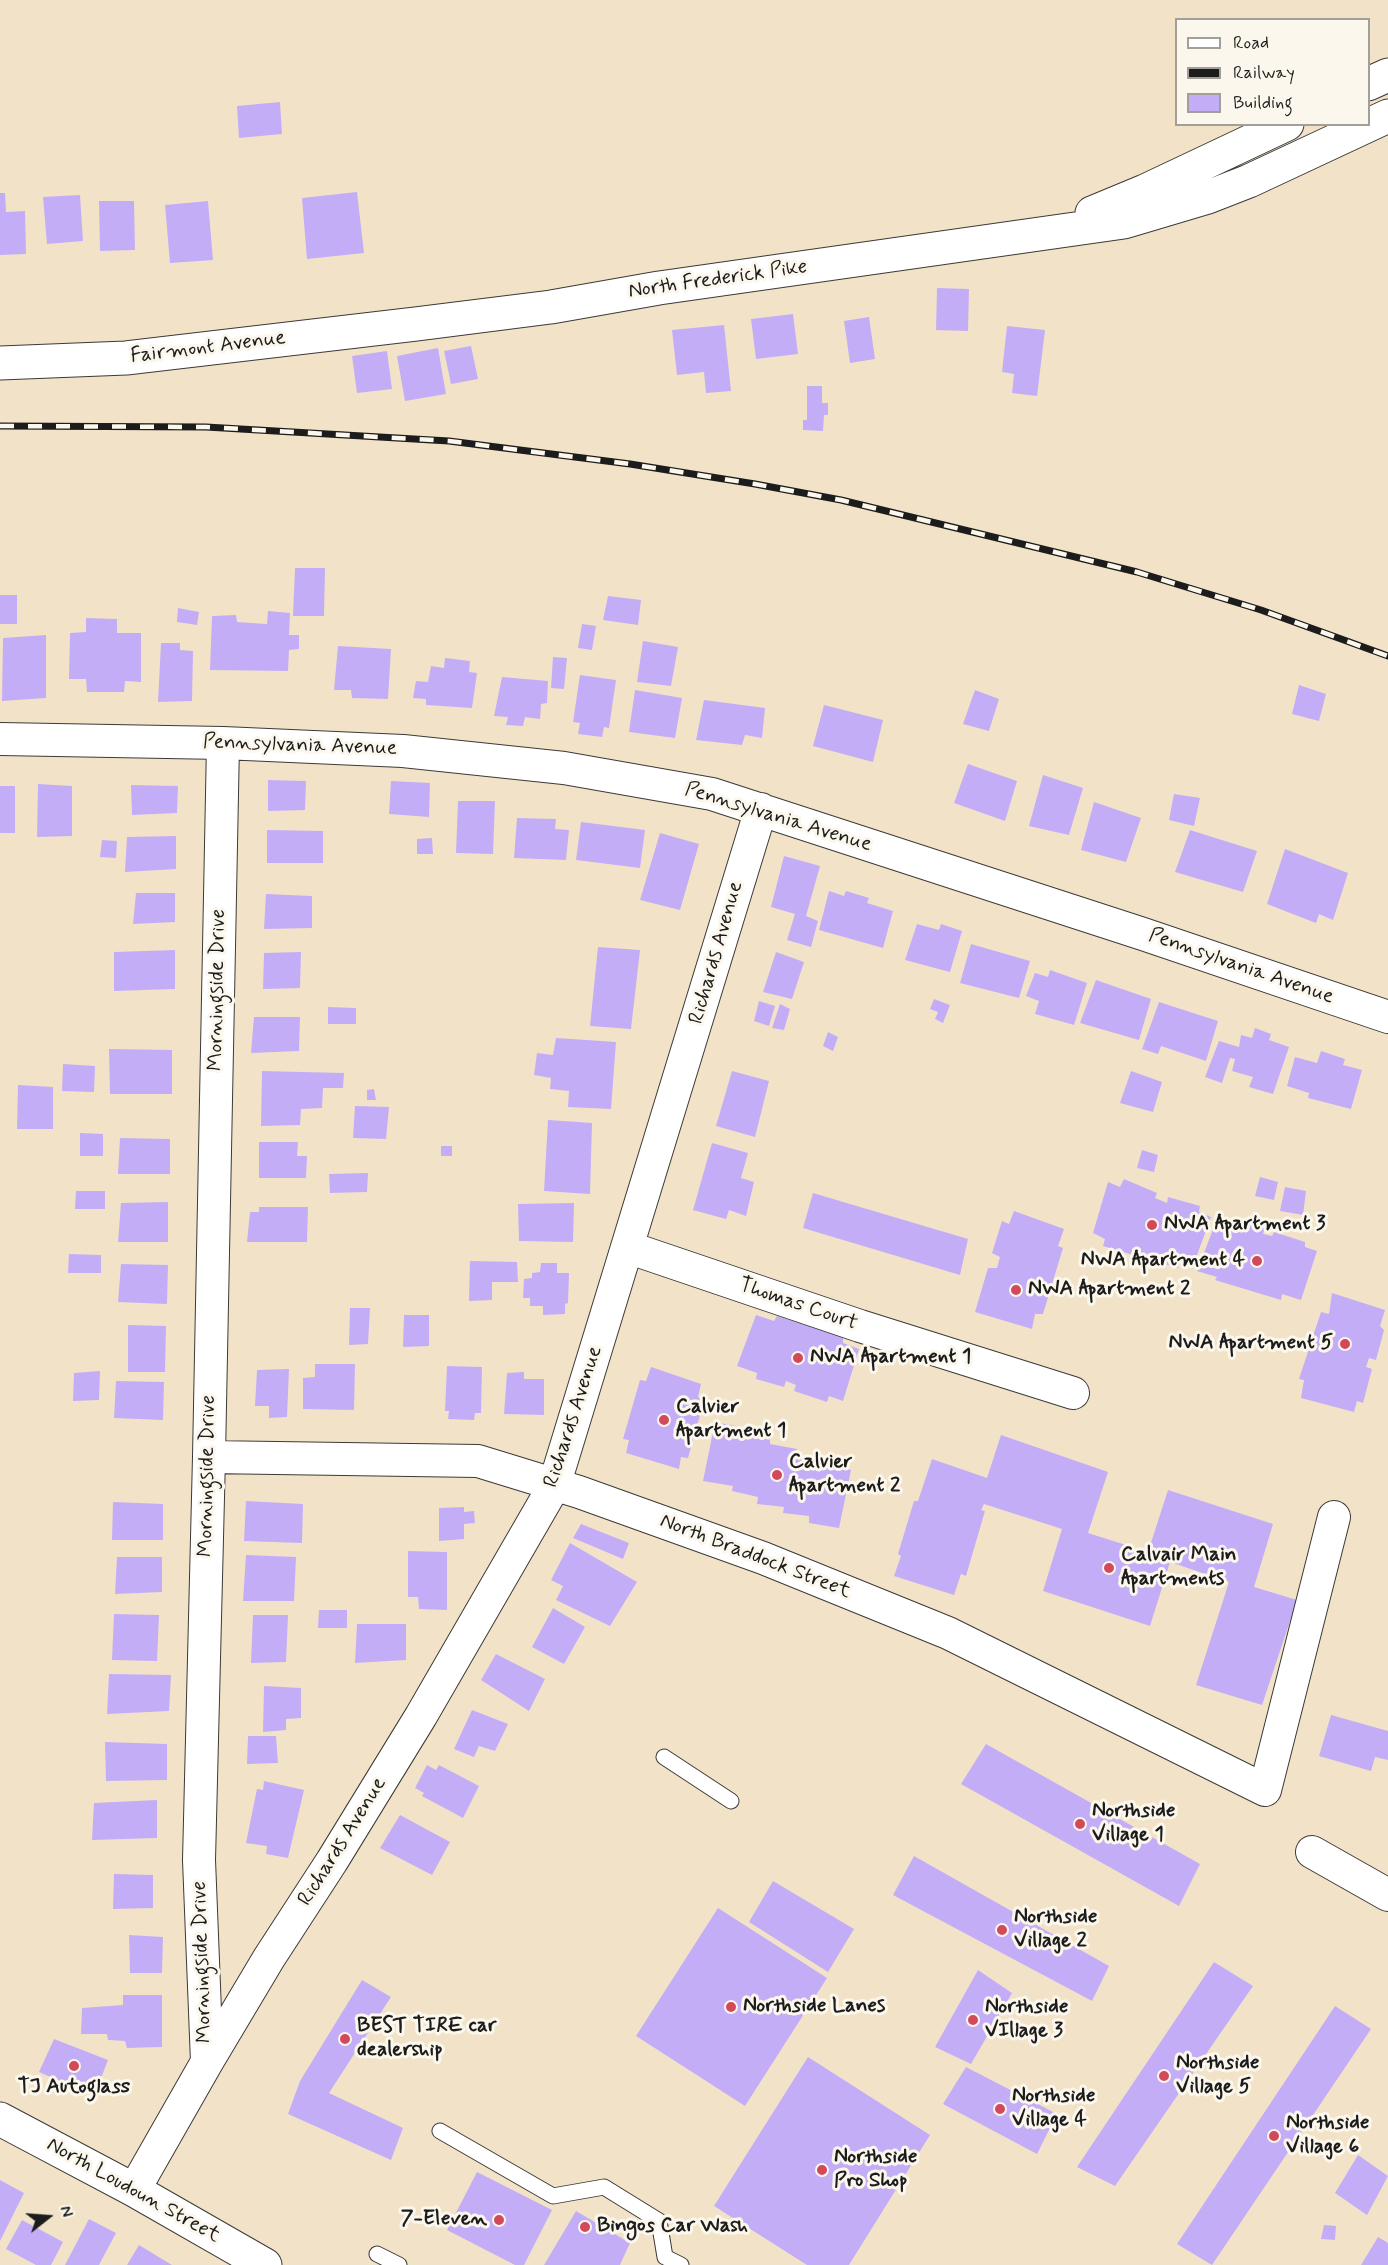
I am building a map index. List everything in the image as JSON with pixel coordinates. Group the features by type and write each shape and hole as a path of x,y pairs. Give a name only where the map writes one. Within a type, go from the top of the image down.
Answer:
{"main road":[{"path":"1370,83 1388,75"},
{"name":"North Frederick Pike","path":"1370,124 1388,116"},
{"name":"North Frederick Pike","path":"1021,236 1092,213 1145,191 1283,126"},
{"name":"North Frederick Pike","path":"416,324 551,307 659,288 1124,222 1170,210 1249,181 1367,126"},
{"name":"Fairmont Avenue","path":"0,363 126,358 416,324"},
{"name":"North Loudoun Street","path":"0,2119 134,2190 265,2265"}],"street":[{"name":"Pennsylvania Avenue","path":"0,739 223,742 403,751 564,768 712,794 1143,934 1388,1017"},
{"name":"Morningside Drive","path":"134,2190 207,2062 199,1860 223,742"},
{"name":"Richards Avenue","path":"207,2062 269,1958 332,1862 416,1724 554,1486 761,809"},
{"name":"Thomas Court","path":"627,1247 860,1326 1073,1393"},
{"name":"North Braddock Street","path":"209,1457 478,1461 579,1492 763,1558 948,1634 1265,1790 1335,1516"},
{"path":"1312,1852 1388,1895"}],"lane":[{"path":"664,1756 731,1801"},
{"path":"440,2131 553,2196 604,2187 659,2221 663,2261 681,2265"},
{"path":"377,2254 399,2265"}],"building":[{"path":"280,102 282,134 239,138 237,106"},
{"path":"357,192 364,253 307,259 302,198"},
{"path":"0,193 5,193 6,212 25,211 26,254 0,255"},
{"path":"80,195 83,241 47,244 43,197"},
{"path":"99,201 134,201 135,250 100,251"},
{"path":"208,201 213,260 170,263 165,205"},
{"path":"937,288 969,289 968,331 936,330"},
{"path":"793,314 798,354 756,359 751,319"},
{"path":"869,317 875,359 850,363 844,321"},
{"path":"724,325 731,391 706,393 704,372 677,375 672,330"},
{"path":"1007,326 1045,330 1037,396 1012,393 1014,374 1002,372"},
{"path":"471,346 478,379 451,384 444,351"},
{"path":"438,348 446,394 405,401 397,356"},
{"path":"387,351 392,389 357,393 352,356"},
{"path":"807,386 822,386 822,403 828,403 828,415 824,415 823,431 803,430 803,420 807,420"},
{"path":"295,568 325,568 324,616 293,616"},
{"path":"0,595 17,595 17,624 0,624"},
{"path":"608,596 641,600 638,625 603,620"},
{"path":"178,608 199,612 197,625 177,622"},
{"path":"268,611 290,613 289,635 299,635 299,649 289,650 288,671 210,670 212,616 236,615 237,622 267,624"},
{"path":"86,618 117,619 117,633 141,633 141,682 125,681 124,692 87,692 86,679 69,679 70,633 86,632"},
{"path":"582,624 596,626 592,650 578,648"},
{"path":"46,635 46,698 2,701 3,638"},
{"path":"643,641 678,647 671,686 637,682"},
{"path":"161,643 180,643 180,650 193,651 192,701 158,702"},
{"path":"338,646 391,649 388,699 352,698 351,690 334,690"},
{"path":"553,657 567,658 564,689 551,688"},
{"path":"445,658 470,661 469,672 477,673 472,708 426,705 426,699 413,698 416,681 428,682 431,666 444,668"},
{"path":"580,675 616,680 609,728 604,727 602,737 578,734 580,723 573,722"},
{"path":"502,677 548,681 547,703 541,704 540,719 525,717 523,726 506,725 508,717 494,716"},
{"path":"1299,685 1326,694 1319,721 1292,714"},
{"path":"635,690 682,698 675,738 629,732"},
{"path":"975,690 999,699 989,731 963,724"},
{"path":"704,700 765,708 762,738 745,735 742,745 696,740"},
{"path":"824,705 883,720 873,762 813,746"},
{"path":"968,764 1017,781 1005,821 954,803"},
{"path":"1043,775 1083,788 1069,835 1029,826"},
{"path":"268,780 306,781 305,810 268,811"},
{"path":"391,781 430,783 429,817 389,814"},
{"path":"38,784 72,786 72,836 37,837"},
{"path":"131,785 178,786 177,813 132,815"},
{"path":"0,786 15,786 15,833 0,833"},
{"path":"1174,794 1200,798 1194,826 1169,820"},
{"path":"458,801 495,801 493,854 456,853"},
{"path":"1094,802 1141,818 1126,862 1081,850"},
{"path":"517,818 556,819 555,829 569,830 566,860 514,858"},
{"path":"581,822 645,830 640,868 576,860"},
{"path":"267,830 323,831 323,863 267,863"},
{"path":"1190,830 1257,851 1243,892 1175,872"},
{"path":"660,833 699,844 680,910 640,900"},
{"path":"176,836 176,869 125,872 127,837"},
{"path":"432,838 433,854 417,854 417,839"},
{"path":"102,840 117,841 116,858 100,857"},
{"path":"1285,849 1348,873 1333,920 1319,914 1316,923 1267,904"},
{"path":"784,856 820,866 806,916 818,921 811,947 787,940 795,914 771,907"},
{"path":"829,891 844,896 846,891 869,898 867,903 893,911 883,948 819,930"},
{"path":"136,893 175,893 175,922 133,924"},
{"path":"266,894 312,896 312,928 264,929"},
{"path":"917,924 939,930 941,924 962,931 950,972 905,960"},
{"path":"971,944 1030,961 1019,998 960,983"},
{"path":"598,947 640,950 631,1029 590,1026"},
{"path":"175,950 175,989 114,991 114,952"},
{"path":"301,952 300,988 263,989 264,953"},
{"path":"776,952 804,962 792,999 763,992"},
{"path":"1050,970 1087,983 1074,1025 1035,1014 1039,1001 1026,996 1035,973 1048,977"},
{"path":"1096,980 1151,999 1139,1040 1080,1023"},
{"path":"934,999 950,1005 943,1023 935,1019 938,1012 930,1009"},
{"path":"759,1001 775,1006 769,1026 754,1021"},
{"path":"1159,1002 1218,1021 1206,1061 1161,1046 1158,1054 1142,1049"},
{"path":"780,1004 790,1009 784,1030 772,1028"},
{"path":"328,1007 356,1008 356,1024 328,1024"},
{"path":"254,1017 300,1017 299,1051 251,1053"},
{"path":"1255,1028 1271,1034 1269,1040 1289,1047 1273,1094 1249,1087 1253,1077 1232,1071 1235,1059 1230,1058 1222,1083 1205,1077 1219,1041 1239,1047 1241,1035 1252,1038"},
{"path":"828,1032 838,1037 833,1051 823,1046"},
{"path":"556,1038 616,1042 611,1109 568,1107 569,1091 550,1089 551,1078 534,1075 537,1053 553,1055"},
{"path":"109,1049 172,1050 172,1094 110,1094"},
{"path":"1321,1051 1345,1059 1343,1065 1362,1070 1351,1109 1308,1098 1309,1093 1287,1086 1295,1057 1317,1063"},
{"path":"63,1064 95,1066 94,1092 62,1091"},
{"path":"262,1071 344,1073 343,1088 323,1088 322,1108 301,1109 300,1125 261,1126"},
{"path":"732,1071 769,1081 755,1137 716,1126"},
{"path":"1131,1071 1162,1082 1153,1112 1120,1103"},
{"path":"18,1085 53,1087 53,1129 17,1129"},
{"path":"374,1089 376,1100 367,1100 367,1090"},
{"path":"355,1106 389,1107 386,1139 353,1138"},
{"path":"548,1120 592,1123 590,1194 544,1191"},
{"path":"80,1133 103,1134 103,1156 80,1156"},
{"path":"120,1138 170,1139 170,1174 118,1174"},
{"path":"259,1142 298,1142 297,1156 307,1156 306,1178 259,1178"},
{"path":"712,1143 748,1153 741,1178 754,1182 746,1216 729,1210 726,1219 693,1210"},
{"path":"441,1146 452,1146 452,1156 441,1156"},
{"path":"1142,1150 1158,1155 1154,1172 1137,1168"},
{"path":"368,1173 367,1192 330,1193 329,1174"},
{"path":"1260,1177 1278,1182 1274,1200 1255,1196"},
{"name":"NWA Apartment 3","path":"1124,1179 1157,1193 1155,1198 1167,1203 1168,1197 1200,1206 1199,1212 1211,1217 1193,1266 1181,1261 1178,1268 1103,1246 1105,1239 1093,1233 1108,1182 1120,1187"},
{"path":"1285,1187 1306,1191 1303,1215 1280,1211"},
{"path":"76,1191 105,1191 105,1209 75,1209"},
{"path":"813,1193 968,1239 960,1275 803,1228"},
{"path":"168,1202 168,1242 118,1242 121,1203"},
{"path":"574,1203 573,1242 519,1241 518,1204"},
{"path":"259,1207 308,1207 307,1242 247,1242 250,1212 259,1212"},
{"name":"NWA Apartment 2","path":"1014,1211 1064,1229 1058,1246 1063,1248 1043,1314 1035,1314 1032,1329 975,1312 988,1268 997,1268 1000,1257 992,1253 1002,1221 1009,1224"},
{"name":"NWA Apartment 4","path":"1232,1218 1265,1228 1263,1234 1272,1236 1274,1232 1305,1242 1305,1247 1317,1251 1301,1300 1282,1294 1281,1300 1215,1280 1217,1277 1197,1271 1217,1219 1230,1223"},
{"path":"69,1254 101,1255 101,1273 68,1273"},
{"path":"470,1261 517,1262 518,1282 492,1282 492,1300 469,1301"},
{"path":"541,1263 557,1263 557,1273 569,1273 568,1303 565,1304 565,1314 543,1315 543,1306 530,1306 530,1298 523,1298 524,1279 532,1278 532,1273 540,1272"},
{"path":"121,1264 168,1265 167,1304 118,1302"},
{"name":"NWA Apartment 5","path":"1332,1293 1385,1310 1380,1326 1384,1330 1376,1360 1369,1358 1366,1367 1372,1369 1363,1403 1357,1401 1354,1412 1301,1398 1304,1380 1299,1379 1321,1312 1329,1314"},
{"path":"350,1308 370,1308 368,1344 349,1345"},
{"path":"404,1315 429,1315 429,1346 403,1347"},
{"name":"NWA Apartment 1","path":"756,1315 774,1321 777,1316 843,1337 843,1343 859,1349 843,1401 829,1396 827,1402 794,1391 796,1385 786,1381 784,1387 756,1379 757,1373 737,1366"},
{"path":"128,1325 166,1326 165,1372 128,1372"},
{"path":"315,1364 355,1364 354,1410 303,1409 303,1378 315,1377"},
{"path":"447,1366 482,1367 481,1413 475,1413 474,1420 448,1419 449,1411 445,1411"},
{"name":"Calvier Apartment 1","path":"651,1367 701,1384 698,1397 704,1401 688,1458 681,1457 679,1469 626,1453 629,1440 623,1439 640,1380 646,1381"},
{"path":"289,1369 287,1417 269,1418 269,1406 255,1406 257,1370"},
{"path":"100,1371 99,1400 73,1401 74,1373"},
{"path":"524,1372 524,1379 544,1379 544,1415 504,1414 507,1373"},
{"path":"116,1381 164,1382 163,1420 114,1418"},
{"name":"Calvier Apartment 2","path":"715,1422 745,1428 744,1432 770,1438 770,1444 797,1449 796,1454 823,1459 823,1464 851,1470 839,1528 809,1523 809,1516 783,1513 784,1507 757,1504 758,1497 732,1491 733,1486 703,1481"},
{"name":"Calvair Main Apartments","path":"1001,1435 1108,1472 1088,1533 1148,1552 1168,1490 1273,1524 1254,1587 1297,1600 1262,1705 1196,1685 1229,1582 1170,1562 1150,1626 1043,1591 1062,1529 984,1504 981,1510 985,1511 966,1576 961,1574 954,1595 894,1576 901,1556 898,1554 914,1501 918,1501 932,1459 987,1478"},
{"path":"246,1501 303,1504 302,1543 244,1541"},
{"path":"113,1502 163,1504 163,1540 112,1540"},
{"path":"464,1507 464,1512 474,1511 475,1523 464,1524 464,1539 439,1541 439,1508"},
{"path":"581,1524 629,1543 623,1559 573,1538"},
{"path":"570,1543 637,1582 610,1626 556,1600 563,1586 551,1580"},
{"path":"408,1551 447,1552 447,1610 419,1609 418,1597 408,1597"},
{"path":"246,1555 296,1557 294,1601 243,1601"},
{"path":"117,1557 162,1557 162,1592 115,1594"},
{"path":"553,1608 585,1627 564,1664 532,1647"},
{"path":"319,1610 347,1610 347,1628 318,1628"},
{"path":"114,1614 159,1615 157,1661 112,1660"},
{"path":"253,1615 288,1615 286,1662 251,1663"},
{"path":"357,1624 406,1624 406,1660 355,1663"},
{"path":"496,1654 545,1679 529,1711 481,1680"},
{"path":"109,1674 171,1675 169,1711 107,1714"},
{"path":"264,1686 301,1688 301,1718 286,1719 286,1730 263,1732"},
{"path":"472,1710 508,1724 495,1751 479,1746 474,1757 454,1749"},
{"path":"1331,1715 1388,1731 1388,1760 1375,1757 1371,1771 1319,1756"},
{"path":"248,1736 276,1736 278,1763 247,1764"},
{"path":"105,1742 167,1744 167,1780 106,1781"},
{"name":"Northside Village 1","path":"986,1744 1200,1864 1179,1906 961,1784"},
{"path":"427,1765 436,1770 439,1765 479,1786 463,1818 422,1796 424,1793 415,1788"},
{"path":"264,1781 304,1790 288,1858 266,1854 267,1846 246,1843 257,1789 263,1790"},
{"path":"157,1800 157,1838 92,1840 94,1803"},
{"path":"400,1815 450,1842 432,1875 380,1848"},
{"name":"Northside Village 2","path":"914,1856 1109,1966 1092,2001 893,1895"},
{"path":"114,1874 153,1875 153,1908 113,1909"},
{"path":"773,1881 854,1929 828,1972 749,1922"},
{"name":"Northside Lanes","path":"718,1908 827,1978 745,2106 636,2036"},
{"path":"129,1935 163,1937 162,1973 130,1973"},
{"name":"Northside Village 5","path":"1214,1962 1253,1986 1115,2186 1077,2167"},
{"name":"Northside VIllage 3","path":"978,1970 1012,1993 971,2064 935,2047"},
{"name":"BEST TIRE car dealership","path":"362,1980 391,1997 329,2093 403,2128 391,2160 288,2114 300,2081"},
{"path":"123,1995 162,1995 162,2047 127,2048 125,2041 108,2040 107,2034 81,2034 82,2008 123,2005"},
{"name":"Northside Village 6","path":"1335,2006 1371,2029 1212,2265 1177,2244"},
{"name":"TJ Autoglass","path":"54,2039 108,2060 94,2096 39,2072"},
{"name":"Northside Pro Shop","path":"808,2057 930,2135 849,2265 807,2265 714,2206"},
{"name":"Northside Village 4","path":"966,2067 1057,2114 1037,2154 943,2104"},
{"path":"1358,2155 1388,2176 1367,2215 1335,2193"},
{"name":"7-Eleven","path":"477,2172 552,2210 524,2265 515,2265 447,2230"},
{"path":"0,2180 24,2193 0,2241"},
{"name":"Bingos Car Wash","path":"576,2211 630,2243 620,2265 544,2265"},
{"path":"89,2219 116,2233 99,2265 65,2265"},
{"path":"22,2220 63,2242 51,2265 36,2265 6,2249"},
{"path":"1324,2225 1336,2226 1335,2240 1321,2239"},
{"path":"1378,2237 1388,2243 1388,2265 1361,2265"},
{"path":"139,2245 172,2265 127,2265"}],"railway":[{"path":"0,426 206,427 449,441 630,464 755,484 841,500 1137,572 1261,610 1388,656"}],"place":[{"name":"NWA Apartment 3","path":"1152,1225"},
{"name":"NWA Apartment 4","path":"1257,1261"},
{"name":"NWA Apartment 2","path":"1016,1290"},
{"name":"NWA Apartment 5","path":"1345,1344"},
{"name":"NWA Apartment 1","path":"798,1358"},
{"name":"Calvier Apartment 1","path":"664,1420"},
{"name":"Calvier Apartment 2","path":"777,1475"},
{"name":"Calvair Main Apartments","path":"1109,1568"},
{"name":"Northside Village 1","path":"1080,1824"},
{"name":"Northside Village 2","path":"1002,1930"},
{"name":"Northside Lanes","path":"731,2007"},
{"name":"Northside VIllage 3","path":"973,2020"},
{"name":"BEST TIRE car dealership","path":"345,2039"},
{"name":"TJ Autoglass","path":"74,2066"},
{"name":"Northside Village 5","path":"1164,2076"},
{"name":"Northside Village 4","path":"1000,2109"},
{"name":"Northside Village 6","path":"1274,2136"},
{"name":"Northside Pro Shop","path":"822,2170"},
{"name":"7-Eleven","path":"499,2220"},
{"name":"Bingos Car Wash","path":"585,2227"}]}
